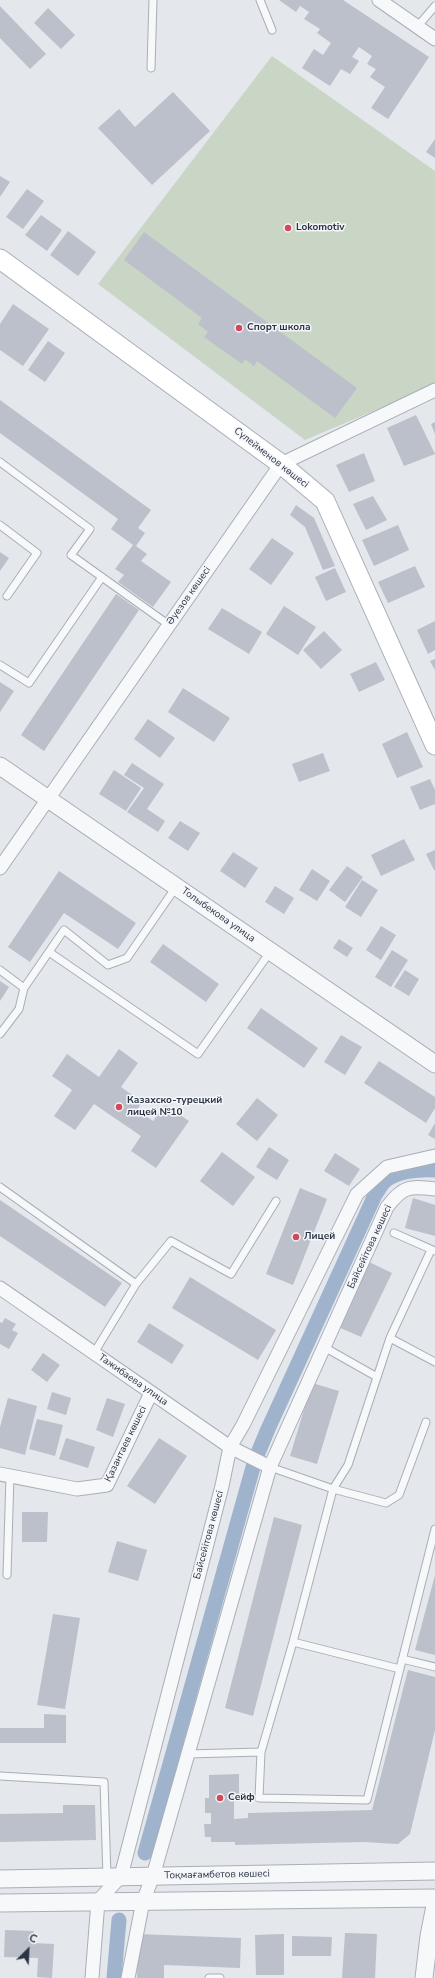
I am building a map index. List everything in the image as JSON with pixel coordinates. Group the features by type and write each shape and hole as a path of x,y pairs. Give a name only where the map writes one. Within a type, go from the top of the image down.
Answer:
{"main road":[{"name":"Сүлейменов көшесі","path":"0,258 281,464 325,502 435,745"}],"street":[{"path":"379,0 435,39"},
{"name":"Әуезов көшесі","path":"0,868 47,798 281,464 435,390"},
{"name":"Толыбекова улица","path":"0,766 435,1064"},
{"name":"Байсейітова көшесі","path":"98,1901 114,1877 222,1486 230,1447 357,1194 387,1167 435,1156"},
{"name":"Байсейітова көшесі","path":"128,1978 143,1901 154,1876 270,1467 387,1207 396,1195 404,1189 413,1187 435,1189"},
{"name":"Тажибаева улица","path":"0,1288 230,1447 270,1467"},
{"name":"Қазантаев көшесі","path":"5,1475 76,1489 107,1485 151,1392"},
{"name":"Тоқмағамбетов көшесі","path":"0,1879 435,1871"},
{"path":"0,1903 435,1898"},
{"path":"92,1978 98,1901"},
{"path":"424,1978 429,1936 435,1906"}],"lane":[{"path":"151,68 152,0"},
{"path":"260,0 272,30"},
{"path":"417,27 435,6"},
{"path":"0,462 90,529 71,555 169,625"},
{"path":"0,525 37,554 7,596"},
{"path":"0,665 29,683 102,577"},
{"path":"0,1034 18,1009 24,988 64,930 108,965 127,958 176,887"},
{"path":"50,952 198,1054 270,951"},
{"path":"0,970 24,988"},
{"path":"0,1188 136,1284"},
{"path":"94,1353 136,1284 171,1241 231,1274 276,1201"},
{"path":"394,1233 433,1250 390,1338 348,1465 333,1489 293,1642 261,1752 259,1798 367,1800 435,1529"},
{"path":"390,1338 435,1362"},
{"path":"324,1347 377,1377"},
{"path":"270,1467 333,1489 386,1503 399,1495 426,1422"},
{"path":"5,1475 7,1575"},
{"path":"293,1642 400,1669"},
{"path":"402,1659 435,1667"},
{"path":"188,1754 261,1752"},
{"path":"0,1776 104,1782 114,1877"},
{"path":"209,1978 220,1978"}],"green space":[{"name":"Lokomotiv","path":"272,56 435,171 435,385 305,440 98,284"}],"building":[{"path":"279,0 343,0 429,57 388,119 371,108 385,87 370,77 376,69 367,64 372,56 359,47 352,57 359,61 350,74 341,69 330,86 302,68 314,49 323,55 331,43 317,33 320,29 304,19 309,12 300,6 296,12"},
{"path":"0,6 46,54 30,69 0,38"},
{"path":"48,8 75,35 61,49 34,23"},
{"path":"173,92 210,131 152,185 98,128 119,109 135,127"},
{"path":"435,139 435,158 426,152"},
{"path":"0,176 10,182 0,197"},
{"path":"27,189 44,201 23,229 6,217"},
{"path":"41,215 62,230 47,251 25,235"},
{"path":"68,231 96,252 78,276 50,255"},
{"name":"Спорт школа","path":"144,232 357,388 335,418 257,361 254,366 245,359 242,364 204,337 208,332 198,324 202,318 124,260"},
{"path":"13,304 49,329 23,366 0,350 0,324"},
{"path":"48,341 65,353 45,382 28,370"},
{"path":"0,400 151,510 138,528 145,533 136,546 147,554 141,561 171,582 153,607 118,582 124,575 115,569 133,545 111,529 118,519 0,433"},
{"path":"416,415 435,454 404,466 387,428"},
{"path":"435,422 435,434 431,424"},
{"path":"364,453 375,481 349,492 336,465"},
{"path":"373,496 387,520 366,530 353,504"},
{"path":"296,505 314,518 335,566 323,570 305,527 290,515"},
{"path":"398,525 409,550 374,566 362,540"},
{"path":"272,538 294,553 271,585 249,569"},
{"path":"0,552 9,558 0,571"},
{"path":"415,566 425,587 388,603 378,582"},
{"path":"335,568 346,592 326,601 315,577"},
{"path":"116,594 139,610 44,751 21,735"},
{"path":"284,606 316,627 298,655 266,634"},
{"path":"222,608 262,632 249,654 208,629"},
{"path":"435,621 435,650 428,654 417,630"},
{"path":"324,631 342,650 321,669 303,650"},
{"path":"435,659 435,670 430,661"},
{"path":"376,662 385,680 359,692 350,674"},
{"path":"0,682 14,691 0,712"},
{"path":"183,688 230,718 214,742 168,712"},
{"path":"148,719 175,738 160,758 134,739"},
{"path":"407,732 423,767 397,778 382,744"},
{"path":"323,753 330,771 299,782 292,764"},
{"path":"132,763 164,784 147,809 165,821 158,832 127,812 144,788 124,775"},
{"path":"114,770 141,788 126,811 99,794"},
{"path":"430,779 435,790 435,804 420,810 410,787"},
{"path":"180,821 200,833 188,851 168,838"},
{"path":"404,839 415,860 381,876 371,855"},
{"path":"435,850 435,870 434,870 426,854"},
{"path":"233,852 258,868 245,888 220,871"},
{"path":"347,866 363,877 345,902 329,890"},
{"path":"312,869 330,881 317,901 299,890"},
{"path":"59,871 136,923 118,949 64,913 30,962 8,947"},
{"path":"362,880 378,890 361,917 345,907"},
{"path":"275,886 294,898 284,914 265,902"},
{"path":"381,926 396,935 381,960 366,950"},
{"path":"339,939 353,948 347,957 333,948"},
{"path":"163,944 219,984 206,1002 150,962"},
{"path":"392,950 408,960 391,987 375,977"},
{"path":"405,970 419,979 409,996 394,987"},
{"path":"0,981 9,987 0,1001"},
{"path":"261,1008 318,1048 304,1068 247,1028"},
{"path":"341,1035 362,1047 345,1075 324,1062"},
{"name":"Казахско-турецкий лицей №10","path":"119,1049 138,1063 121,1087 142,1102 137,1110 153,1121 165,1105 189,1121 156,1168 131,1151 141,1136 94,1104 75,1130 54,1116 72,1090 52,1076 67,1054 99,1077"},
{"path":"379,1061 435,1097 435,1108 426,1123 364,1083"},
{"path":"257,1098 278,1115 257,1141 236,1124"},
{"path":"435,1123 435,1139 428,1135"},
{"path":"269,1147 289,1160 277,1180 256,1167"},
{"path":"222,1152 255,1177 233,1206 200,1181"},
{"path":"335,1153 360,1169 349,1186 324,1171"},
{"name":"Лицей","path":"300,1188 327,1199 293,1285 266,1274"},
{"path":"413,1198 435,1205 435,1236 405,1228"},
{"path":"0,1200 122,1283 105,1307 0,1236"},
{"path":"367,1261 392,1273 361,1337 336,1326"},
{"path":"190,1277 276,1330 258,1360 172,1308"},
{"path":"5,1318 16,1324 12,1330 18,1333 9,1349 0,1344 0,1322 2,1323"},
{"path":"149,1323 184,1345 172,1364 137,1342"},
{"path":"43,1353 60,1365 47,1382 31,1370"},
{"path":"312,1383 339,1391 317,1464 290,1456"},
{"path":"52,1392 71,1398 66,1415 47,1409"},
{"path":"8,1398 37,1406 25,1455 0,1448 0,1427"},
{"path":"107,1398 125,1404 113,1437 96,1430"},
{"path":"37,1419 63,1425 55,1456 29,1449"},
{"path":"66,1438 95,1447 88,1468 59,1459"},
{"path":"159,1438 187,1456 155,1504 127,1486"},
{"path":"22,1512 48,1512 47,1542 22,1542"},
{"path":"274,1517 302,1525 253,1716 225,1708"},
{"path":"117,1541 147,1550 138,1581 108,1572"},
{"path":"435,1575 435,1655 415,1650"},
{"path":"53,1614 80,1618 65,1709 37,1705"},
{"path":"408,1670 435,1677 435,1730 410,1834 398,1844 363,1842 235,1845 235,1842 211,1842 211,1837 205,1837 204,1824 211,1824 211,1813 205,1813 205,1798 209,1798 209,1775 239,1774 239,1798 234,1798 234,1819 248,1818 248,1813 372,1810"},
{"path":"44,1714 66,1715 66,1743 0,1743 0,1728 44,1728"},
{"path":"63,1805 95,1805 96,1840 0,1842 0,1814 63,1813"},
{"path":"5,1930 34,1931 33,1943 54,1944 52,1978 37,1977 38,1958 4,1957"},
{"path":"345,1933 377,1934 375,1978 342,1978"},
{"path":"138,1934 241,1938 240,1968 164,1965 164,1978 137,1978"},
{"path":"284,1934 284,1975 256,1975 255,1935"},
{"path":"292,1936 332,1937 331,1956 292,1956"}],"waterway":[{"path":"145,1853 255,1460 268,1429 375,1195 384,1182 395,1175 415,1170 435,1170"},
{"path":"114,1978 119,1920"}],"place":[{"name":"Lokomotiv","path":"288,228"},
{"name":"Спорт школа","path":"239,328"},
{"name":"Казахско-турецкий лицей №10","path":"119,1107"},
{"name":"Лицей","path":"296,1237"},
{"name":"Сейф","path":"220,1798"}]}
